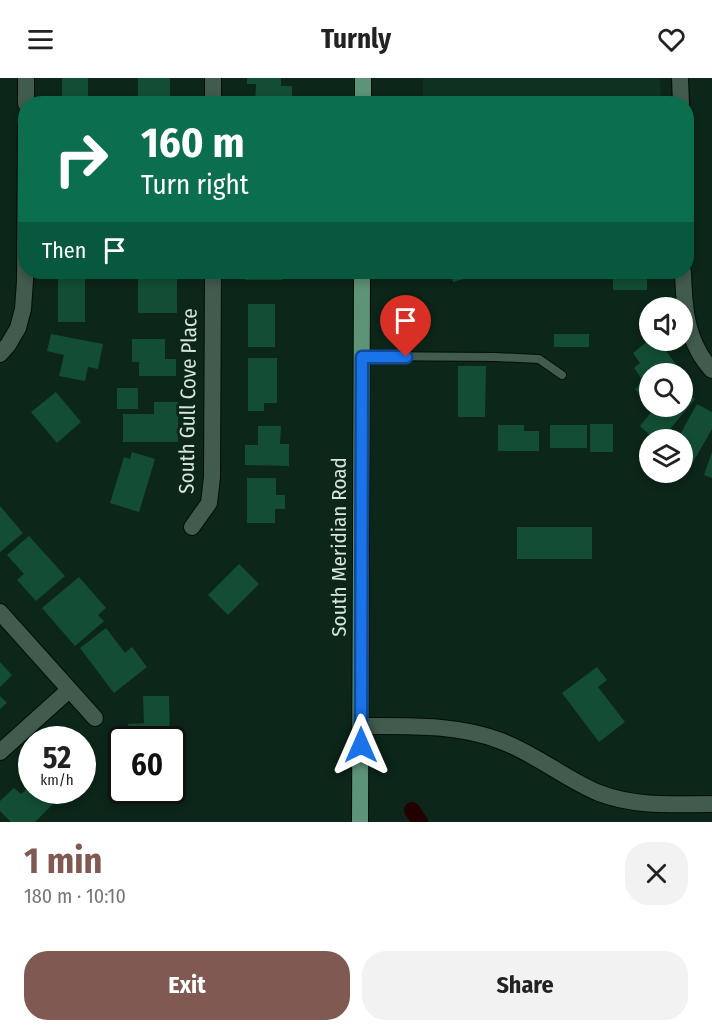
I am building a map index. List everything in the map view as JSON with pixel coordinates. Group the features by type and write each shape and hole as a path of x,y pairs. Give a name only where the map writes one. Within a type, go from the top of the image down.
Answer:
{"main road":[{"path":"363,78 363,96"},
{"name":"South Meridian Road","path":"360,822 362,279"}],"street":[{"path":"26,78 26,96"},
{"path":"213,78 213,96"},
{"path":"680,78 681,96"},
{"path":"0,354 18,328 23,309 25,279"},
{"name":"South Gull Cove Place","path":"192,527 209,502 212,477 213,279"},
{"path":"683,279 683,304 688,328 697,350 712,370"},
{"path":"0,612 95,718"},
{"path":"0,752 69,690"},
{"path":"361,726 428,726 464,731 501,741 526,752 598,792 627,801 647,804 712,804"}],"lane":[{"path":"362,357 539,359 562,375"}],"shaded area":[{"path":"423,78 660,78 661,96 423,96"}],"building":[{"path":"62,78 88,78 88,96 62,96"},
{"path":"138,78 170,78 170,96 138,96"},
{"path":"247,78 281,78 281,86 292,86 292,96 255,96 256,84 247,84"},
{"path":"58,279 85,279 85,322 58,322"},
{"path":"138,279 177,279 177,313 138,313"},
{"path":"245,279 282,279 282,280"},
{"path":"613,279 647,279 647,290 613,290"},
{"path":"248,304 275,304 275,347 248,347"},
{"path":"51,334 103,344 98,369 88,367 85,381 59,376 64,355 47,351"},
{"path":"554,334 589,334 589,347 554,347"},
{"path":"132,339 165,339 165,359 176,359 176,376 139,376 139,362 132,362"},
{"path":"639,348 639,351 666,351 675,363 640,363 633,353"},
{"path":"248,358 277,358 277,403 264,403 264,411 248,411"},
{"path":"639,364 639,375 634,368"},
{"path":"458,366 486,366 485,417 458,417"},
{"path":"117,388 138,388 138,409 117,409"},
{"path":"56,392 81,422 57,443 31,412"},
{"path":"154,402 178,402 178,442 123,442 123,414 154,414"},
{"path":"697,404 712,412 712,429 693,462 693,429 683,429 690,417 693,417"},
{"path":"647,417 680,417 670,429 643,429 640,426"},
{"path":"590,424 613,424 613,452 590,452"},
{"path":"498,425 524,425 524,431 539,431 539,451 498,451"},
{"path":"550,425 587,425 587,448 550,448"},
{"path":"258,426 281,426 280,444 289,444 289,466 245,465 245,445 258,445"},
{"path":"132,452 155,459 139,512 110,503 124,457 130,459"},
{"path":"712,452 712,478 704,475"},
{"path":"247,478 276,478 276,495 285,495 285,509 275,509 275,523 247,523"},
{"path":"0,506 23,533 0,552"},
{"path":"517,527 592,527 592,559 517,559"},
{"path":"29,536 65,576 36,601 17,580 24,574 7,555"},
{"path":"239,564 259,584 228,615 208,595"},
{"path":"79,577 106,608 98,615 104,621 75,646 42,608"},
{"path":"106,628 125,653 132,647 147,667 114,693 80,648"},
{"path":"0,662 12,675 0,687"},
{"path":"597,667 607,680 598,687 625,722 599,742 562,693"},
{"path":"0,696 7,703 0,709"},
{"path":"143,696 169,696 170,726 128,726 128,724 144,723"},
{"path":"14,788 18,791 18,804 53,804 35,822 11,822 0,811 0,801"}],"waterway":[{"path":"412,810 420,822"}],"route":[{"path":"361,745 362,357 406,357"}]}
